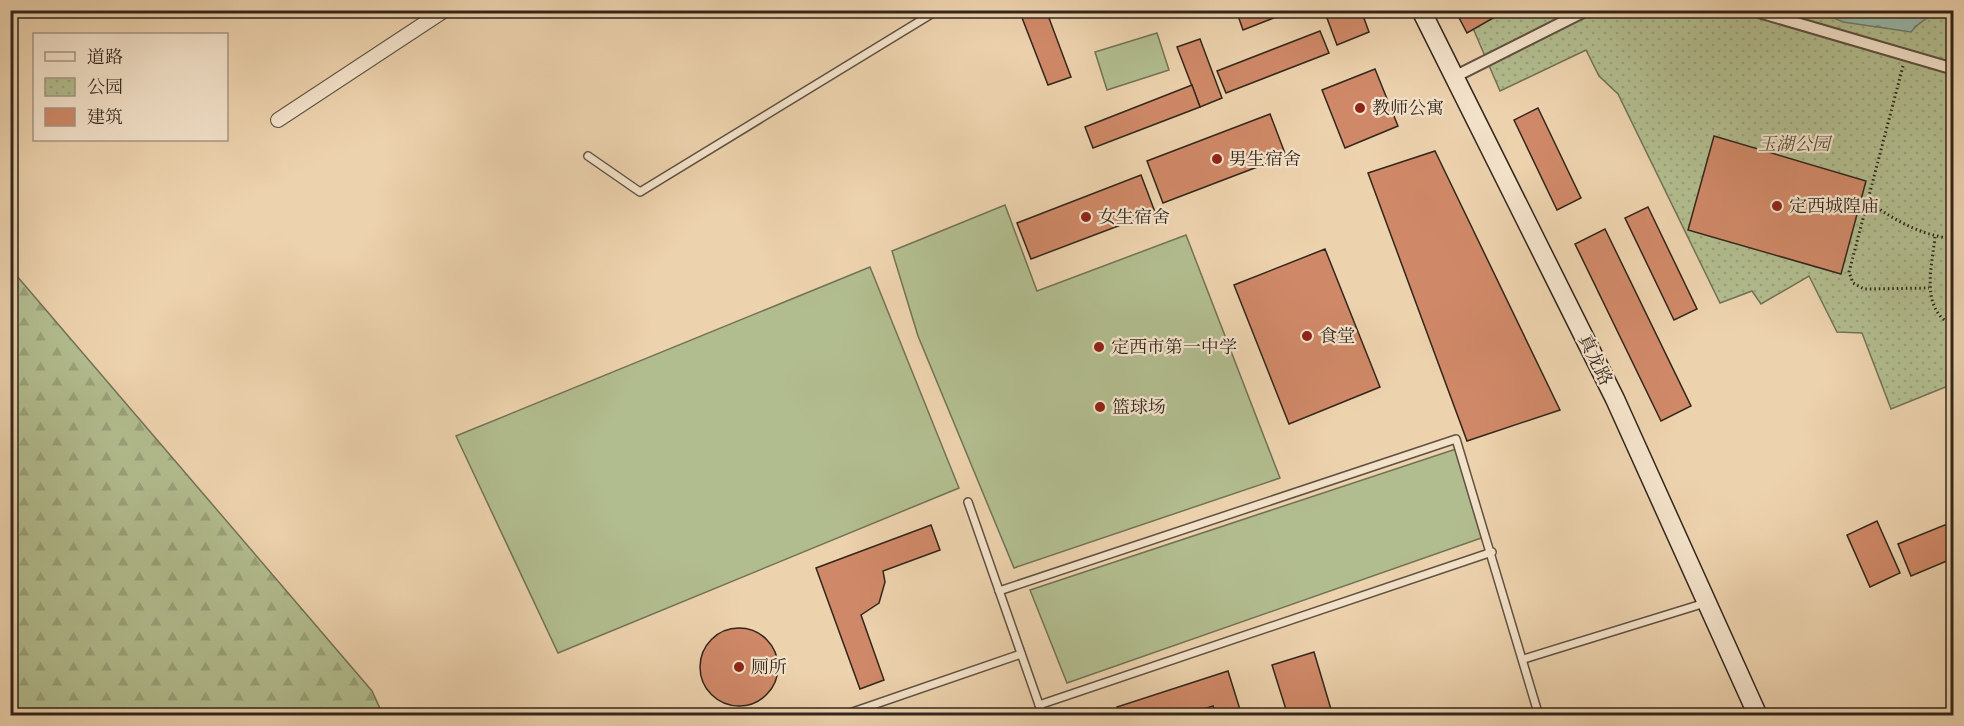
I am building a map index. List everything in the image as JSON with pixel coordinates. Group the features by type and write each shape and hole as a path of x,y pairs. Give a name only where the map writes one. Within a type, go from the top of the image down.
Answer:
{"main road":[{"name":"真龙路","path":"1421,10 1615,399 1758,716"}],"street":[{"path":"278,120 445,10"},
{"path":"1454,77 1587,10"},
{"path":"1752,10 1953,69"}],"lane":[{"path":"588,156 640,192 938,10"},
{"path":"999,591 1456,439 1492,552 1539,716"},
{"path":"968,502 1043,716"},
{"path":"1039,705 1492,552"},
{"path":"1524,659 1707,602"},
{"path":"841,716 1021,654"}],"path":[{"path":"1906,56 1869,202 1849,266 1853,284 1864,290 1929,288"},
{"path":"1869,202 1900,224 1935,237 1952,239 1953,230"},
{"path":"1935,237 1929,288 1931,302 1938,314 1953,326"}],"green space":[{"name":"玉湖公园","path":"1515,10 1953,11 1953,384 1891,409 1862,333 1837,332 1809,276 1761,304 1752,291 1720,303 1618,94 1599,76 1586,50 1500,91 1472,26"},
{"path":"1157,33 1169,70 1107,90 1095,52"},
{"name":"篮球场","path":"1005,205 1037,291 1186,235 1280,478 1014,568 918,336 892,251"},
{"path":"870,267 959,488 558,653 456,436"},
{"path":"10,268 372,691 383,715 11,715"},
{"path":"1459,448 1487,536 1067,683 1030,590"}],"water":[{"path":"1953,10 1953,14 1930,17 1911,32 1843,22 1818,11"}],"building":[{"path":"1019,10 1046,10 1071,77 1048,85"},
{"path":"1236,10 1294,10 1243,30"},
{"path":"1324,10 1361,10 1369,32 1337,45"},
{"path":"1455,10 1491,10 1495,17 1467,33"},
{"path":"1320,31 1329,53 1226,93 1217,71"},
{"path":"1200,39 1222,98 1200,107 1177,47"},
{"name":"教师公寓","path":"1375,69 1398,126 1345,148 1322,90"},
{"path":"1192,85 1200,107 1093,148 1085,127"},
{"path":"1538,108 1581,198 1557,210 1514,120"},
{"name":"男生宿舍","path":"1270,114 1286,156 1163,203 1147,161"},
{"name":"定西城隍庙","path":"1714,136 1866,181 1841,274 1688,230"},
{"path":"1435,151 1560,410 1467,441 1368,173"},
{"name":"女生宿舍","path":"1141,175 1155,212 1031,259 1017,223"},
{"path":"1648,207 1697,309 1674,320 1625,218"},
{"path":"1605,229 1691,406 1661,421 1575,244"},
{"name":"食堂","path":"1325,249 1380,387 1289,424 1234,285"},
{"path":"1877,521 1900,573 1870,587 1847,535"},
{"path":"1952,522 1954,558 1911,576 1898,544"},
{"path":"931,525 940,550 883,571 885,582 879,603 861,615 884,680 860,689 816,568"},
{"name":"厕所","path":"731,628 747,628 761,634 772,645 778,659 778,675 772,689 761,700 747,706 731,706 717,700 706,689 700,675 700,659 706,645 717,634"},
{"path":"1314,652 1333,716 1288,716 1272,665"},
{"path":"1228,671 1242,716 1216,716 1213,706 1182,716 1120,716 1117,707"}],"place":[{"name":"教师公寓","path":"1360,108"},
{"name":"男生宿舍","path":"1217,159"},
{"name":"定西城隍庙","path":"1777,206"},
{"name":"女生宿舍","path":"1086,217"},
{"name":"食堂","path":"1307,336"},
{"name":"定西市第一中学","path":"1099,347"},
{"name":"篮球场","path":"1100,407"},
{"name":"厕所","path":"739,667"}]}
